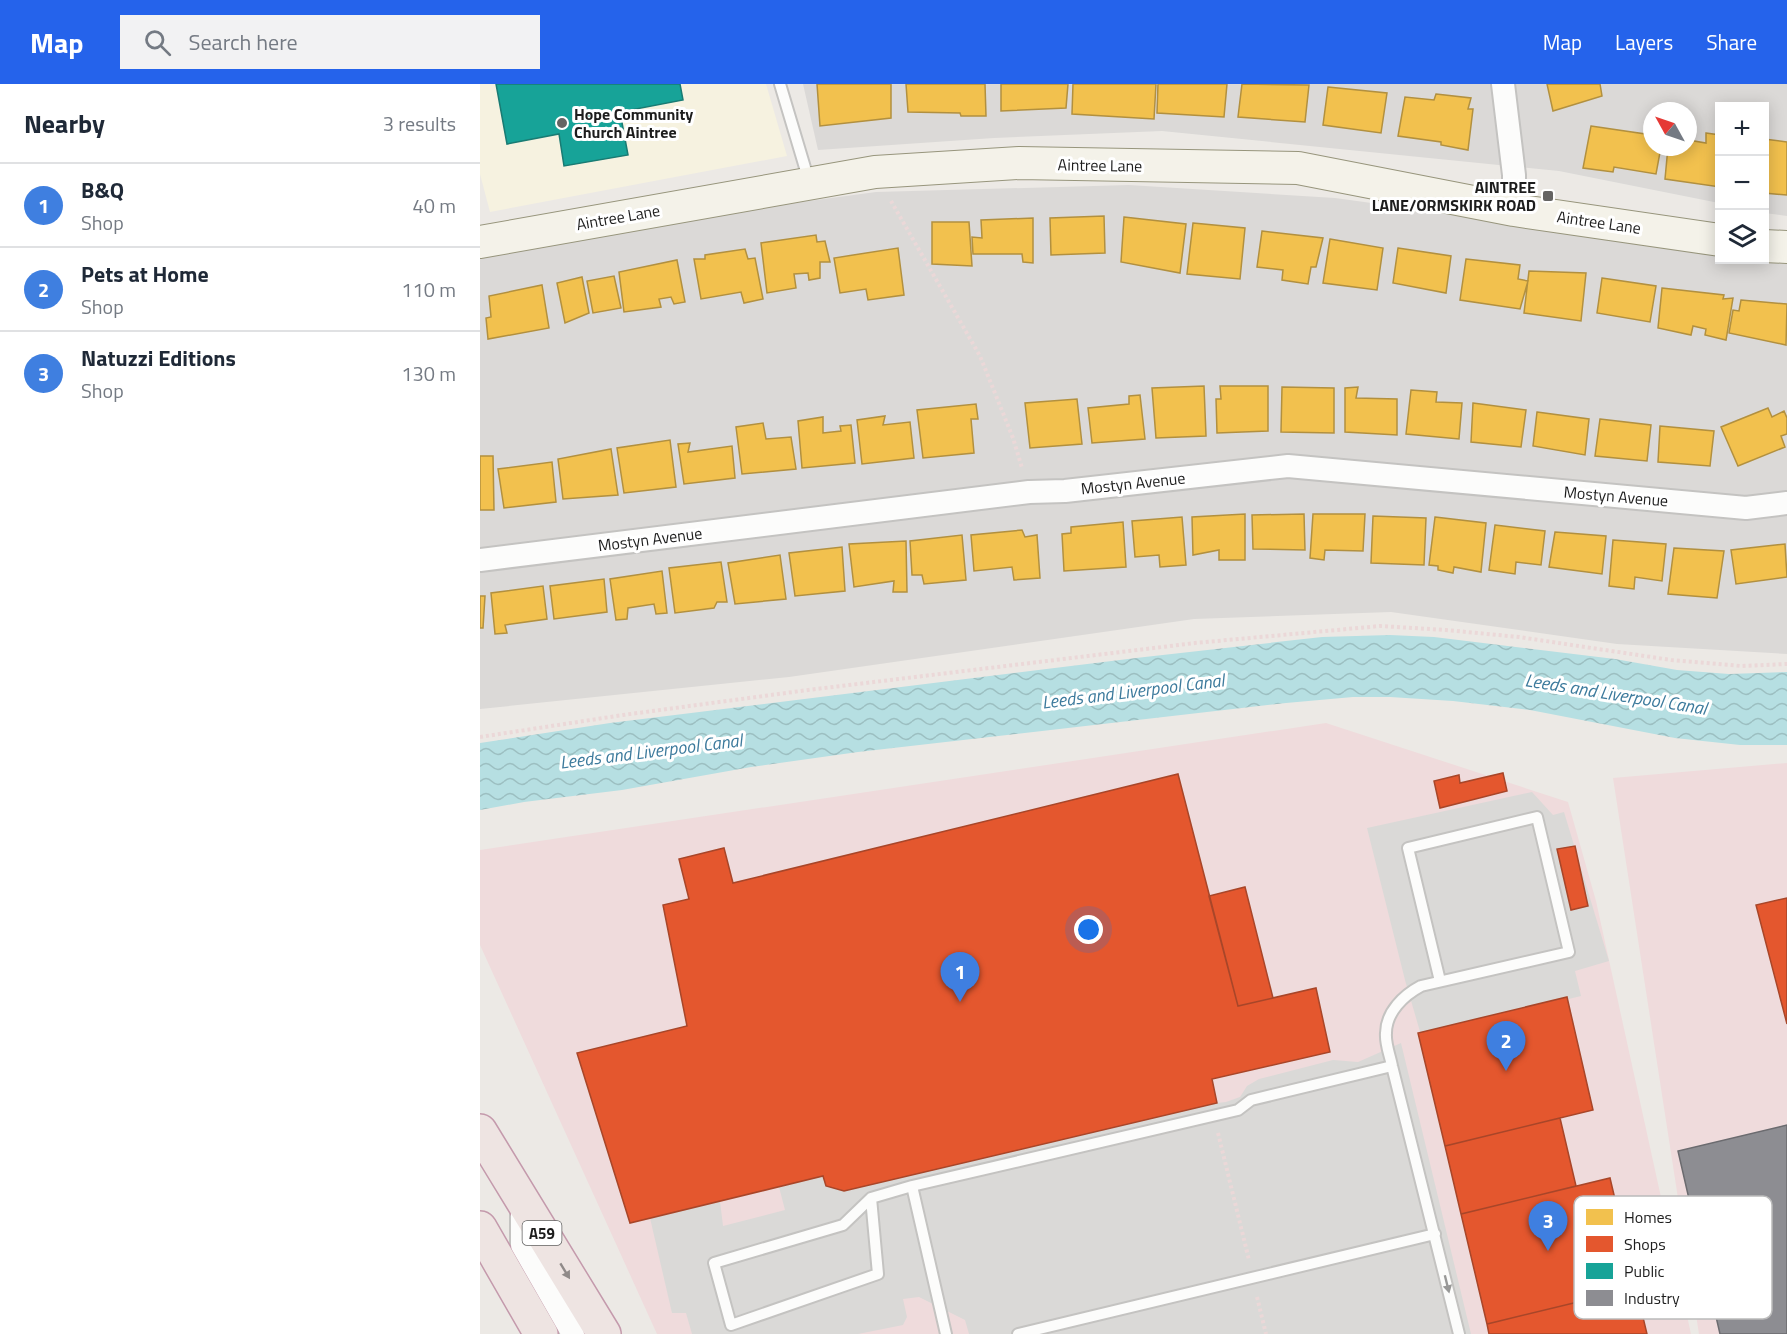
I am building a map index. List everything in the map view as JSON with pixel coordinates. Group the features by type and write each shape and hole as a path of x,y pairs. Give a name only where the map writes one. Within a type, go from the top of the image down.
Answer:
{"highway":[{"name":"A59","path":"480,1131 604,1334"},
{"path":"480,1228 541,1334"}],"main road":[{"name":"Aintree Lane","path":"480,242 875,172 1019,164 1298,168 1514,210 1715,239"},
{"path":"1769,246 1787,247"}],"street":[{"path":"1503,84 1514,175 1514,210"},
{"name":"Mostyn Avenue","path":"480,560 1029,492 1065,491 1288,466 1746,508 1787,503"},
{"name":"A59","path":"522,1199 522,1245 573,1334"}],"lane":[{"path":"780,84 810,184"},
{"path":"1440,981 1408,848 1537,818 1569,952 1421,986 1411,992 1393,1011 1386,1024 1385,1035 1392,1066 1459,1334"},
{"path":"871,1198 878,1274 731,1325 714,1263 843,1225 871,1198 912,1186 1238,1110 1251,1100 1392,1066"},
{"path":"912,1186 946,1334"},
{"path":"1018,1334 1435,1234"}],"path":[{"path":"875,172 980,356 1013,438 1029,492"},
{"path":"480,736 808,690 1194,643 1380,626 1519,637 1671,660 1741,666 1787,664"},
{"path":"1214,1115 1266,1334"}],"shaded area":[{"path":"480,84 766,84 787,156 490,212 480,174"},
{"path":"803,84 1787,84 1787,216 1769,214 1769,102 1715,102 1715,202 1559,171 1162,131 994,138 818,150"},
{"path":"1129,185 1335,198 1715,250 1715,264 1769,264 1769,260 1787,263 1787,654 1617,644 1391,612 1194,619 789,677 480,709 480,245 876,192"},
{"path":"1326,723 1568,802 1596,901 1661,1196 1574,1196 1574,1319 1688,1319 1691,1334 657,1334 480,945 480,850"},
{"path":"1787,763 1787,1334 1699,1334 1697,1319 1772,1319 1772,1196 1678,1196 1613,778"},
{"path":"1532,792 1553,815 1564,812 1609,961 1575,971 1581,996 1421,1035 1367,828"},
{"path":"1401,1043 1471,1334 969,1334 965,1320 919,1297 903,1299 907,1317 903,1325 858,1334 692,1334 686,1313 672,1313 650,1218 720,1201 723,1226 785,1210 779,1187 823,1176 826,1186 844,1191 1226,1102 1240,1097 1247,1086 1259,1079 1333,1060 1358,1062"}],"water":[{"name":"Leeds and Liverpool Canal","path":"1390,635 1434,637 1615,659 1677,670 1729,674 1787,672 1787,745 1740,745 1675,738 1530,710 1453,701 1353,697 858,752 480,810 480,743 610,723 1136,658 1322,637"}],"building: Homes":[{"path":"817,84 891,84 891,118 820,126"},
{"path":"906,84 985,84 986,116 908,112"},
{"path":"1001,84 1068,84 1066,108 1001,111"},
{"path":"1073,84 1156,84 1154,119 1072,114"},
{"path":"1158,84 1227,84 1224,117 1157,113"},
{"path":"1242,84 1309,85 1305,122 1238,117"},
{"path":"1547,84 1600,84 1602,96 1553,111"},
{"path":"1328,87 1387,93 1381,133 1323,125"},
{"path":"1436,94 1471,98 1468,109 1473,109 1468,150 1441,145 1441,142 1398,136 1405,97 1434,100"},
{"path":"1591,126 1643,134 1643,156 1659,156 1656,174 1614,167 1613,172 1583,168"},
{"path":"1706,133 1715,134 1715,186 1665,179 1667,156 1697,156 1697,142 1706,143"},
{"path":"1769,140 1787,142 1787,195 1769,193"},
{"path":"1104,216 1105,253 1051,255 1050,218"},
{"path":"1124,217 1186,224 1180,273 1121,262"},
{"path":"1033,218 1033,263 1023,262 1022,254 973,254 972,237 982,238 981,220"},
{"path":"932,222 969,222 972,266 932,264"},
{"path":"1193,223 1245,228 1240,279 1187,274"},
{"path":"1262,231 1323,238 1316,267 1311,267 1308,284 1282,280 1283,270 1257,267"},
{"path":"816,235 817,242 825,241 830,262 820,262 820,278 809,280 808,273 794,274 796,288 767,293 761,243"},
{"path":"1330,239 1383,248 1377,290 1323,283"},
{"path":"898,248 904,295 868,300 866,289 840,293 834,258"},
{"path":"1398,248 1451,256 1446,293 1393,283"},
{"path":"745,249 748,259 755,258 763,299 744,303 741,292 701,299 694,259 705,259 705,255"},
{"path":"1466,259 1520,265 1518,279 1528,281 1520,309 1460,300"},
{"path":"677,260 685,302 674,304 671,297 659,299 661,307 624,312 619,272"},
{"path":"1529,271 1586,273 1581,321 1524,313"},
{"path":"614,276 621,308 593,313 587,281"},
{"path":"582,277 589,313 565,323 557,283"},
{"path":"1602,278 1656,286 1650,322 1597,313"},
{"path":"542,285 549,328 488,339 486,318 491,317 489,296"},
{"path":"1662,288 1724,295 1723,299 1733,298 1726,340 1705,335 1706,329 1693,326 1691,335 1658,328"},
{"path":"1741,300 1787,304 1786,345 1729,333 1733,310 1739,311"},
{"path":"1204,386 1206,436 1156,438 1152,388"},
{"path":"1220,386 1268,386 1268,431 1217,433 1216,399 1221,399"},
{"path":"1282,387 1334,388 1334,433 1281,432"},
{"path":"1358,387 1356,398 1397,399 1397,435 1345,432 1345,388"},
{"path":"1411,390 1437,392 1436,402 1462,403 1459,439 1406,434"},
{"path":"1140,395 1145,439 1092,443 1088,408 1129,404 1129,396"},
{"path":"1077,399 1082,444 1030,448 1025,403"},
{"path":"1473,403 1526,410 1521,447 1471,442"},
{"path":"976,404 978,419 971,419 974,453 923,458 917,410"},
{"path":"1768,408 1772,417 1784,411 1787,418 1787,434 1781,436 1785,447 1738,466 1721,427"},
{"path":"1537,412 1589,419 1585,455 1533,446"},
{"path":"885,416 883,425 910,422 914,458 862,464 857,420"},
{"path":"823,417 823,433 841,431 840,426 851,425 855,463 802,468 798,421"},
{"path":"1600,419 1651,425 1647,461 1595,456"},
{"path":"763,423 766,439 791,437 796,469 742,474 736,427"},
{"path":"1660,426 1714,431 1710,466 1658,462"},
{"path":"670,440 676,487 624,493 617,448"},
{"path":"690,443 688,452 732,446 735,478 684,484 678,444"},
{"path":"611,449 618,495 563,499 558,459"},
{"path":"480,456 493,456 494,510 480,510"},
{"path":"552,462 556,502 504,508 498,469"},
{"path":"1245,514 1245,560 1219,560 1219,550 1193,555 1192,517"},
{"path":"1304,514 1305,550 1253,549 1252,515"},
{"path":"1313,514 1365,514 1363,551 1325,550 1324,560 1310,558"},
{"path":"1373,516 1426,518 1424,565 1371,563"},
{"path":"1182,517 1186,565 1160,567 1159,555 1135,557 1132,521"},
{"path":"1435,517 1486,523 1481,572 1454,567 1453,573 1438,570 1438,566 1429,565"},
{"path":"1123,522 1126,567 1064,571 1062,534 1071,533 1071,527"},
{"path":"1495,525 1545,531 1541,565 1516,562 1515,574 1489,570"},
{"path":"1022,530 1025,537 1037,535 1040,578 1014,580 1012,567 974,571 971,535"},
{"path":"1555,532 1606,536 1602,574 1549,567"},
{"path":"962,535 966,580 924,584 922,575 912,575 910,541"},
{"path":"1613,540 1666,544 1662,581 1635,577 1634,589 1609,586"},
{"path":"906,541 907,592 893,592 894,581 854,587 849,544"},
{"path":"1785,544 1787,577 1736,584 1731,550"},
{"path":"842,547 845,591 795,596 789,553"},
{"path":"1674,548 1724,551 1717,598 1668,594"},
{"path":"780,555 786,599 735,604 728,563"},
{"path":"721,562 727,602 717,602 714,608 675,613 669,568"},
{"path":"662,571 667,613 656,614 654,604 628,608 627,619 616,620 610,579"},
{"path":"604,579 607,612 554,619 550,586"},
{"path":"543,586 547,619 505,625 507,633 495,634 491,593"},
{"path":"480,596 485,596 483,628 480,628"}],"building: Shops":[{"path":"1503,773 1507,791 1440,808 1434,781 1459,775 1460,783"},
{"path":"1178,774 1238,1006 1316,988 1330,1052 1212,1079 1217,1103 844,1191 826,1186 823,1176 630,1223 577,1053 687,1026 663,905 689,899 679,859 724,848 733,883"},
{"path":"1575,846 1588,906 1571,910 1557,849"},
{"path":"1245,887 1273,998 1238,1006 1209,896"},
{"path":"1787,898 1787,1024 1756,905"},
{"path":"1567,997 1593,1110 1445,1146 1418,1033"},
{"path":"1560,1118 1576,1186 1461,1214 1445,1146"},
{"path":"1610,1178 1614,1196 1574,1196 1574,1303 1487,1324 1461,1214"},
{"path":"1574,1303 1574,1319 1643,1319 1647,1334 1489,1334 1487,1324"}],"building: Public":[{"name":"Hope Community Church Aintree","path":"496,84 680,84 683,100 620,112 628,155 564,166 559,134 507,144"}],"building: Industry":[{"path":"1787,1125 1787,1334 1720,1334 1717,1319 1772,1319 1772,1196 1688,1196 1678,1151"}],"place":[{"name":"Hope Community Church Aintree","path":"562,123"},
{"name":"AINTREE LANE/ORMSKIRK ROAD","path":"1548,196"},
{"name":"B&Q","path":"960,1002"},
{"name":"Pets at Home","path":"1506,1071"},
{"name":"Natuzzi Editions","path":"1548,1251"}]}
